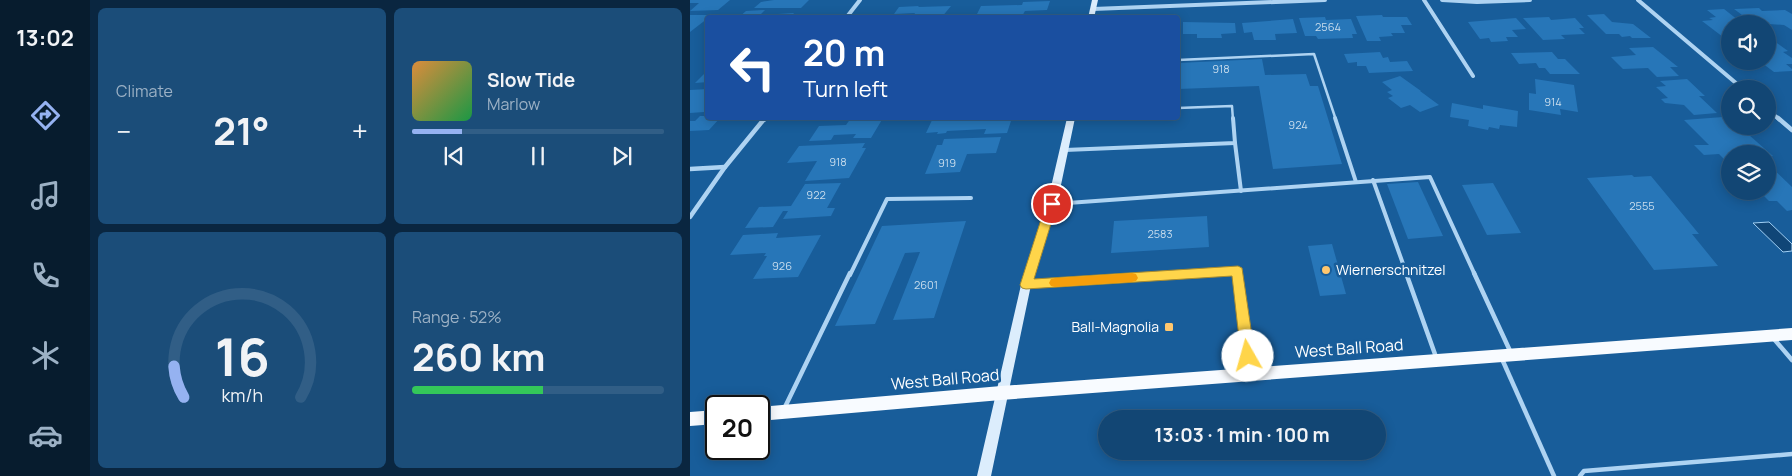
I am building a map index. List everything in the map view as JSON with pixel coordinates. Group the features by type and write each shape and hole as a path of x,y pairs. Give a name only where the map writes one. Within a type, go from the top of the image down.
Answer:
{"main road":[{"path":"1092,15 1095,0"},
{"path":"984,476 1026,285 1052,204 1071,120"},
{"name":"West Ball Road","path":"770,413 1001,393 1792,334"},
{"path":"690,419 705,418"}],"street":[{"path":"848,15 860,0"},
{"path":"1093,9 1216,2 1325,0"},
{"path":"1424,0 1473,76"},
{"path":"1442,0 1477,2 1530,0"},
{"path":"1638,0 1732,80"},
{"path":"1776,117 1792,130"},
{"path":"690,217 725,168 763,120"},
{"path":"690,169 725,168"}],"lane":[{"path":"1180,60 1314,54 1356,182"},
{"path":"1180,108 1232,106 1241,191"},
{"path":"1065,150 1235,143"},
{"path":"1052,204 1430,177 1506,355 1554,476"},
{"path":"1373,180 1438,360"},
{"path":"783,412 887,199 971,198"},
{"path":"1026,285 1238,271 1250,374"},
{"path":"1771,336 1792,360"},
{"path":"1580,476 1584,471 1792,454"}],"water":[{"path":"1769,222 1792,244 1792,251 1783,252 1753,223"}],"building":[{"path":"690,0 730,0 718,10 690,11 699,3 690,3"},
{"path":"809,0 801,8 754,8 761,2"},
{"path":"1050,1 1047,10 1025,11 1023,15 976,15 981,6 1022,5 1023,2"},
{"path":"951,6 944,15 894,14 899,7"},
{"path":"1724,9 1732,15 1721,15 1721,35 1702,21 1713,20 1709,18 1716,17 1707,10"},
{"path":"1734,9 1785,10 1792,14 1792,30 1784,25 1776,24 1776,15 1742,15"},
{"path":"765,10 760,15 741,15 746,11"},
{"path":"794,13 792,15 760,15"},
{"path":"1604,14 1612,22 1633,24 1651,38 1632,38 1630,36 1622,37 1619,34 1606,34 1587,15"},
{"path":"690,15 705,15 705,20 690,32"},
{"path":"1382,15 1383,17 1407,17 1412,25 1401,25 1405,33 1391,33 1393,36 1379,37 1381,41 1367,41 1356,16"},
{"path":"1325,17 1326,20 1351,19 1357,34 1352,34 1353,38 1318,39 1316,36 1305,36 1299,18"},
{"path":"1549,17 1551,20 1575,18 1584,28 1579,28 1585,34 1561,35 1565,39 1543,40 1523,18"},
{"path":"1516,18 1526,29 1512,30 1518,37 1506,37 1508,41 1491,42 1489,38 1480,39 1468,22"},
{"path":"1293,19 1297,33 1275,34 1276,40 1254,40 1252,32 1244,33 1242,23"},
{"path":"1183,22 1235,23 1236,33 1221,34 1222,38 1197,38 1197,34 1183,34"},
{"path":"1776,42 1788,51 1783,52 1792,58 1792,64 1786,64 1792,71 1774,72 1771,70 1776,70"},
{"path":"1653,47 1678,67 1670,67 1679,76 1657,77 1648,68 1623,69 1611,57 1636,55 1629,48"},
{"path":"1380,52 1383,58 1388,57 1390,62 1407,61 1413,71 1369,73 1366,66 1357,66 1357,62 1348,63 1344,54"},
{"path":"1552,52 1558,59 1565,59 1580,74 1550,74 1545,68 1539,68 1536,63 1519,64 1511,53"},
{"path":"1262,59 1265,75 1306,74 1310,86 1318,86 1342,164 1273,169 1259,86 1180,89 1180,63"},
{"path":"705,73 705,82 695,83"},
{"path":"1400,76 1439,105 1420,112 1410,105 1401,108 1388,98 1393,96 1387,92 1392,90 1382,82"},
{"path":"1535,79 1574,85 1578,112 1560,109 1561,115 1529,110 1529,93 1536,94"},
{"path":"1687,79 1705,96 1699,96 1717,113 1694,115 1684,105 1665,103 1661,99 1668,98 1656,87 1666,86 1660,81"},
{"path":"705,89 704,112 690,113 690,90"},
{"path":"1452,103 1483,109 1483,105 1518,111 1517,127 1500,125 1499,129 1489,127 1488,130 1468,126 1469,120 1450,117"},
{"path":"700,116 705,116 705,120 718,120 709,130 690,131 690,121 695,121"},
{"path":"1721,117 1721,135 1749,135 1760,145 1721,145 1721,156 1719,154 1704,155 1694,145 1709,145 1684,120"},
{"path":"850,120 882,120 871,138 853,138 856,134 834,135 831,140 809,141 819,126 846,125"},
{"path":"932,120 1011,120 1007,133 984,134 986,129 947,131 946,133 937,134 938,132 926,133"},
{"path":"1001,137 996,153 967,154 960,172 925,174 937,145 942,145 944,139"},
{"path":"865,143 862,148 866,148 849,178 805,181 817,161 787,163 799,146"},
{"path":"1776,172 1792,187 1792,210 1787,211 1777,201 1769,201 1776,200"},
{"path":"1632,175 1634,177 1651,176 1699,234 1692,234 1718,266 1654,270 1587,178"},
{"path":"1418,182 1443,236 1408,239 1387,184"},
{"path":"841,183 827,208 835,208 831,216 783,219 788,211 783,211 773,227 745,228 759,207 791,206 805,184"},
{"path":"1493,183 1521,233 1487,235 1462,185"},
{"path":"1207,216 1209,247 1111,253 1114,221"},
{"path":"966,221 934,318 893,320 920,252 905,253 875,324 835,326 882,226"},
{"path":"778,233 776,238 821,235 798,277 753,279 767,256 764,256 766,253 730,255 743,235"},
{"name":"Wiernerschnitzel","path":"1332,244 1346,294 1320,296 1308,246"}],"slow traffic":[{"path":"1055,283 1132,278"}],"place":[{"name":"Wiernerschnitzel","path":"1326,270"},
{"name":"Ball-Magnolia","path":"1169,327"}],"route":[{"path":"1052,204 1026,285 1238,271 1248,356"}]}
